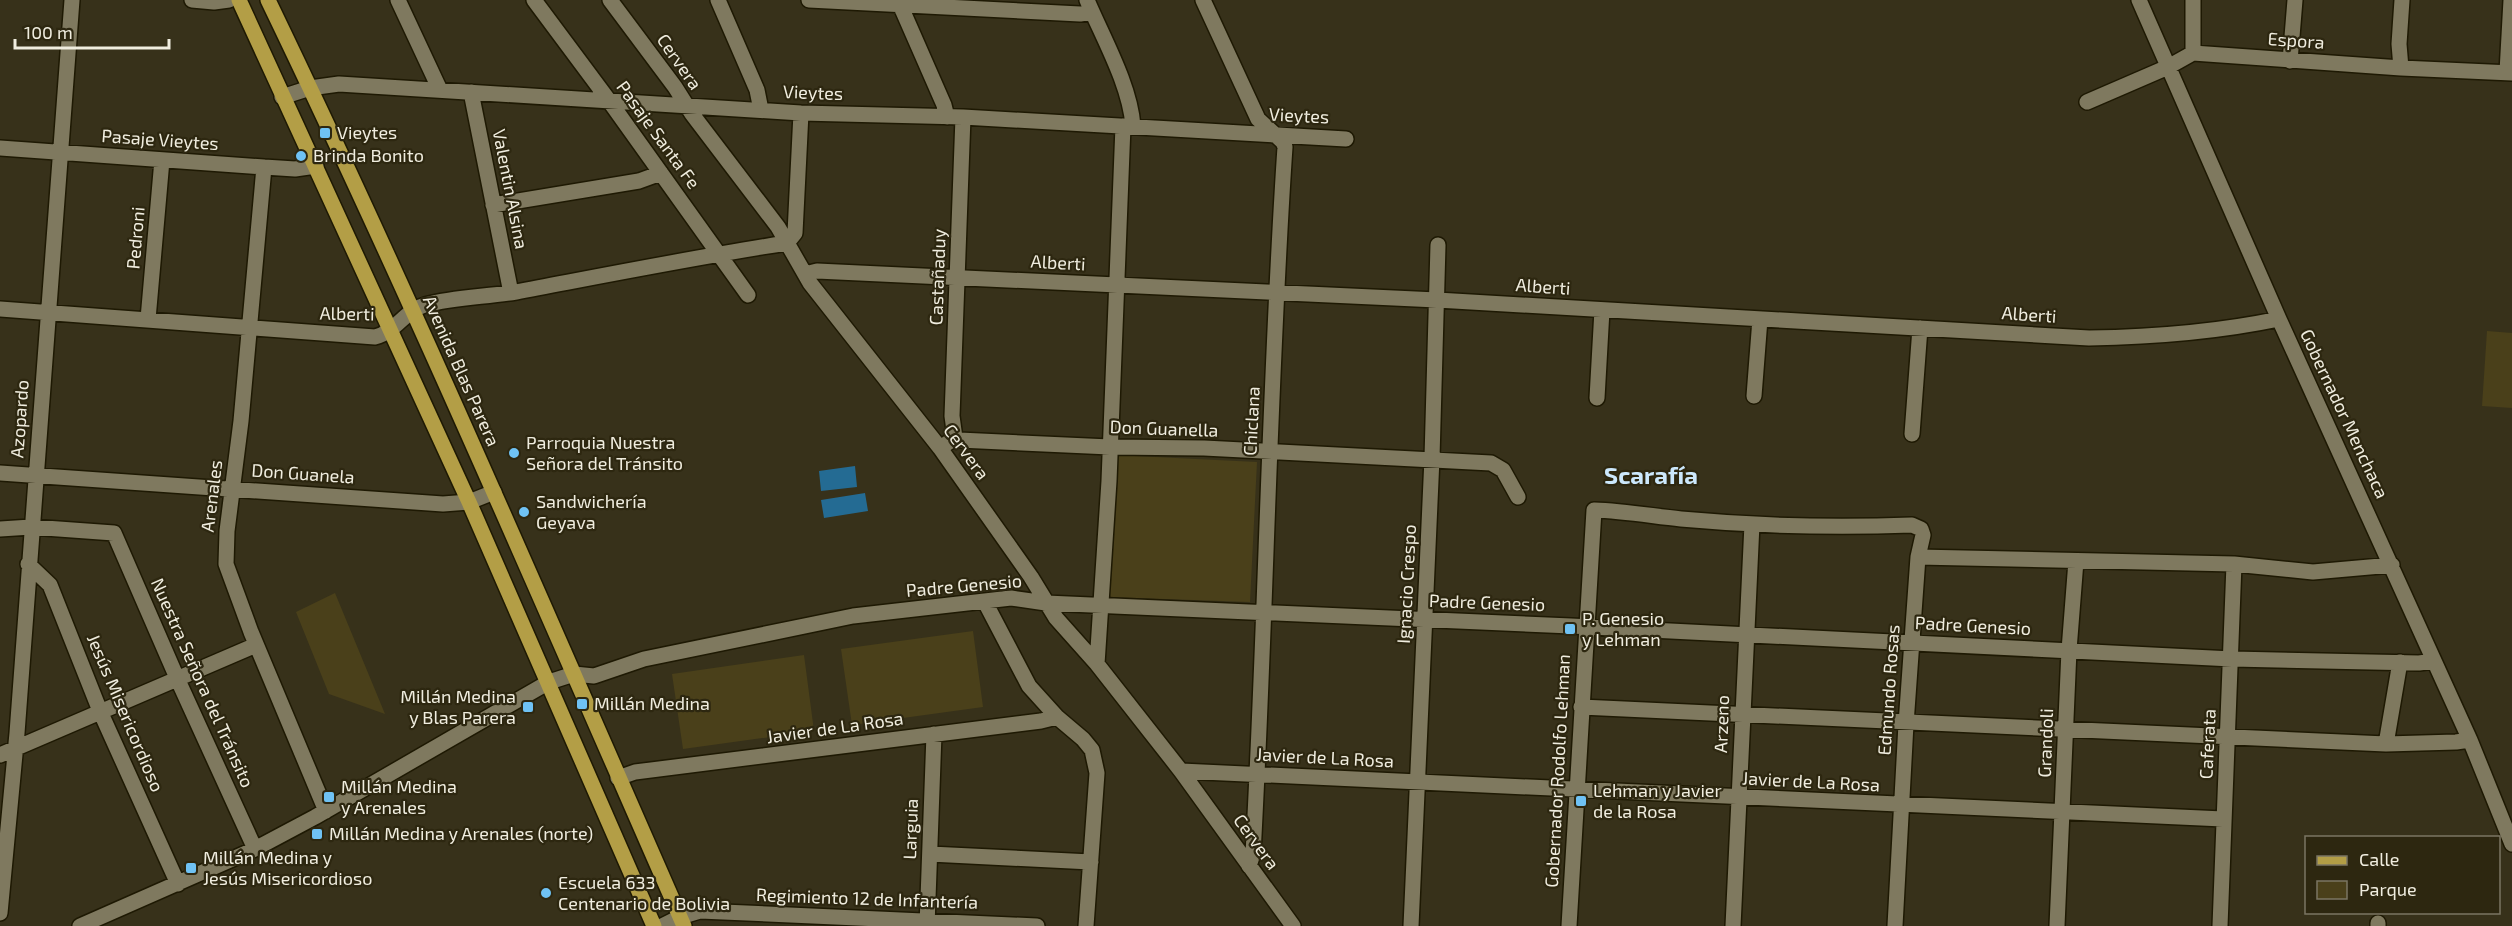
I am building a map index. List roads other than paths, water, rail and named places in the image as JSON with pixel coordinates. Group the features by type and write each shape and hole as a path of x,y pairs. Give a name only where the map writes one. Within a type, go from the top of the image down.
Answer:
{"main road":[{"path":"239,0 469,502 654,926"},
{"name":"Avenida Blas Parera","path":"268,0 494,492 682,921"}],"street":[{"name":"Azopardo","path":"0,913 7,752 28,564 72,0"},
{"path":"192,0 214,2 229,0"},
{"path":"398,0 440,90"},
{"name":"Pasaje Santa Fe","path":"534,0 748,295"},
{"name":"Cervera","path":"610,0 686,106 778,227 805,274 940,448 1056,618 1097,664 1180,771 1293,926"},
{"path":"718,0 757,90 762,110"},
{"path":"809,0 1080,14 1089,6 1125,88 1130,104 1117,285 1102,604 1097,664"},
{"name":"Chiclana","path":"1203,0 1258,118 1285,147 1262,614 1257,774 1253,854 1250,866"},
{"name":"Gobernador Menchaca","path":"2139,0 2279,319 2470,740 2512,844"},
{"path":"2087,102 2169,67 2193,53 2193,0"},
{"path":"2290,61 2295,0"},
{"path":"2400,68 2402,0"},
{"path":"2510,72 2511,0"},
{"path":"899,3 944,105 947,117"},
{"name":"Espora","path":"2193,53 2400,68 2510,72"},
{"name":"Vieytes","path":"282,96 310,88 339,84 801,113 963,117 1346,139"},
{"name":"Valentin Alsina","path":"471,92 511,293"},
{"path":"787,243 795,233 801,113"},
{"name":"Castañaduy","path":"955,438 952,416 963,117"},
{"name":"Pasaje Vieytes","path":"0,148 295,169 316,166"},
{"name":"Pedroni","path":"148,319 162,160"},
{"name":"Arenales","path":"264,167 227,531 226,564 256,645 326,811"},
{"path":"493,205 639,181 661,174"},
{"name":"Alberti","path":"0,309 375,337 391,330 425,304 511,293 787,243"},
{"name":"Ignacio Crespo","path":"1411,926 1432,458 1438,245"},
{"name":"Alberti","path":"805,274 817,271 1437,300 2108,338 2254,324 2279,319"},
{"path":"1598,398 1602,310"},
{"path":"1754,396 1760,319"},
{"path":"1912,434 1920,327"},
{"path":"927,431 952,416"},
{"path":"940,448 955,438"},
{"name":"Don Guanella","path":"955,438 1110,447 1204,448 1270,453 1432,458 1498,465 1518,497"},
{"name":"Don Guanela","path":"0,473 443,504 469,502 494,492"},
{"name":"Gobernador Rodolfo Lehman","path":"1569,926 1594,510 1638,512 1678,519 1752,524"},
{"name":"Edmundo Rosas","path":"1752,524 1912,525 1921,528 1923,535 1918,557 1905,724 1895,926"},
{"name":"Arzeno","path":"1732,926 1752,524"},
{"path":"0,529 31,527"},
{"name":"Nuestra Señora del Tránsito","path":"31,527 114,533 255,849"},
{"path":"1918,557 2234,564 2313,572 2392,565"},
{"name":"Grandoli","path":"2057,926 2069,650 2076,561"},
{"name":"Jesús Misericordioso","path":"28,564 50,585 100,711 178,884"},
{"name":"Caferata","path":"2220,926 2234,564"},
{"name":"Padre Genesio","path":"80,926 255,849 326,811 549,682 574,674 594,676 644,659 853,616 1011,598 1046,603 1102,604 1262,614 1746,634 2232,659 2400,662 2434,660"},
{"path":"985,602 1029,686 1092,750 1097,773 1086,926"},
{"path":"7,752 256,645"},
{"path":"2386,744 2400,662"},
{"path":"1581,707 1905,724 2386,744 2470,740"},
{"name":"Javier de La Rosa","path":"618,778 635,772 782,755 1057,717"},
{"name":"Larguia","path":"927,923 934,734"},
{"name":"Javier de La Rosa","path":"1180,771 1739,799 2223,819"},
{"path":"930,854 1091,862"},
{"name":"Regimiento 12 de Infantería","path":"662,926 682,921 700,911 927,923 1037,926"}],"water":[{"path":"855,466 857,487 821,491 819,471"},
{"path":"865,493 868,511 824,518 821,500"}],"place":[{"name":"Vieytes","path":"325,133"},
{"name":"Brinda Bonito","path":"301,156"},
{"name":"Parroquia Nuestra Señora del Tránsito","path":"514,453"},
{"name":"Sandwichería Geyava","path":"524,512"},
{"name":"P. Genesio y Lehman","path":"1570,629"},
{"name":"Millán Medina","path":"582,704"},
{"name":"Millán Medina y Blas Parera","path":"528,707"},
{"name":"Millán Medina y Arenales","path":"329,797"},
{"name":"Lehman y Javier de la Rosa","path":"1581,801"},
{"name":"Millán Medina y Arenales (norte)","path":"317,834"},
{"name":"Millán Medina y Jesús Misericordioso","path":"191,868"},
{"name":"Escuela 633 Centenario de Bolivia","path":"546,893"}],"district":[{"name":"Scarafía","path":"1651,476"}]}
